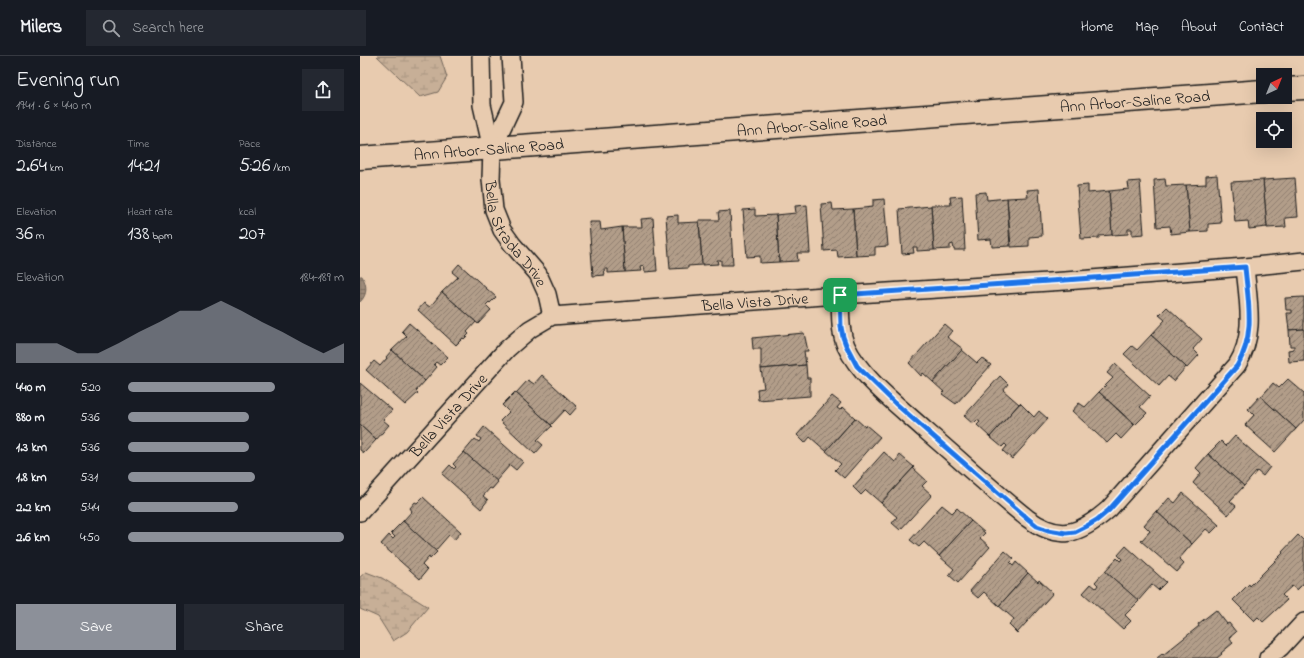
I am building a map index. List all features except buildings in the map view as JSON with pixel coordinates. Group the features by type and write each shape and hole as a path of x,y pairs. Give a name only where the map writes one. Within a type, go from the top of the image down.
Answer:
{"main road":[{"path":"1292,89 1304,88"},
{"name":"Ann Arbor-Saline Road","path":"360,158 1256,92"}],"street":[{"path":"480,56 482,106 492,149"},
{"path":"492,149 514,102 511,56"},
{"name":"Bella Strada Drive","path":"492,149 491,179 494,210 502,230 538,274 547,294 552,316"},
{"name":"Bella Vista Drive","path":"360,512 507,348 530,329 552,316 1245,267 1304,261"},
{"path":"840,295 841,327 843,337 853,359 861,371 901,408 1037,526 1048,530 1066,533 1075,532 1087,526 1109,510 1237,366 1244,354 1250,328 1245,267"},
{"path":"1280,654 1304,622"}],"green space":[{"path":"377,56 440,56 447,77 438,92 420,97"},
{"path":"366,572 382,578 428,607 407,632 393,641 378,617 360,609 360,577"}],"shaded area":[{"path":"360,276 364,279 366,289 363,299 360,302"}],"route":[{"path":"1245,267 1250,328 1248,343 1237,366 1109,510 1087,526 1075,532 1066,533 1055,532 1037,526 1007,502 861,371 853,359 843,337 841,327 840,295 1245,267"}]}
